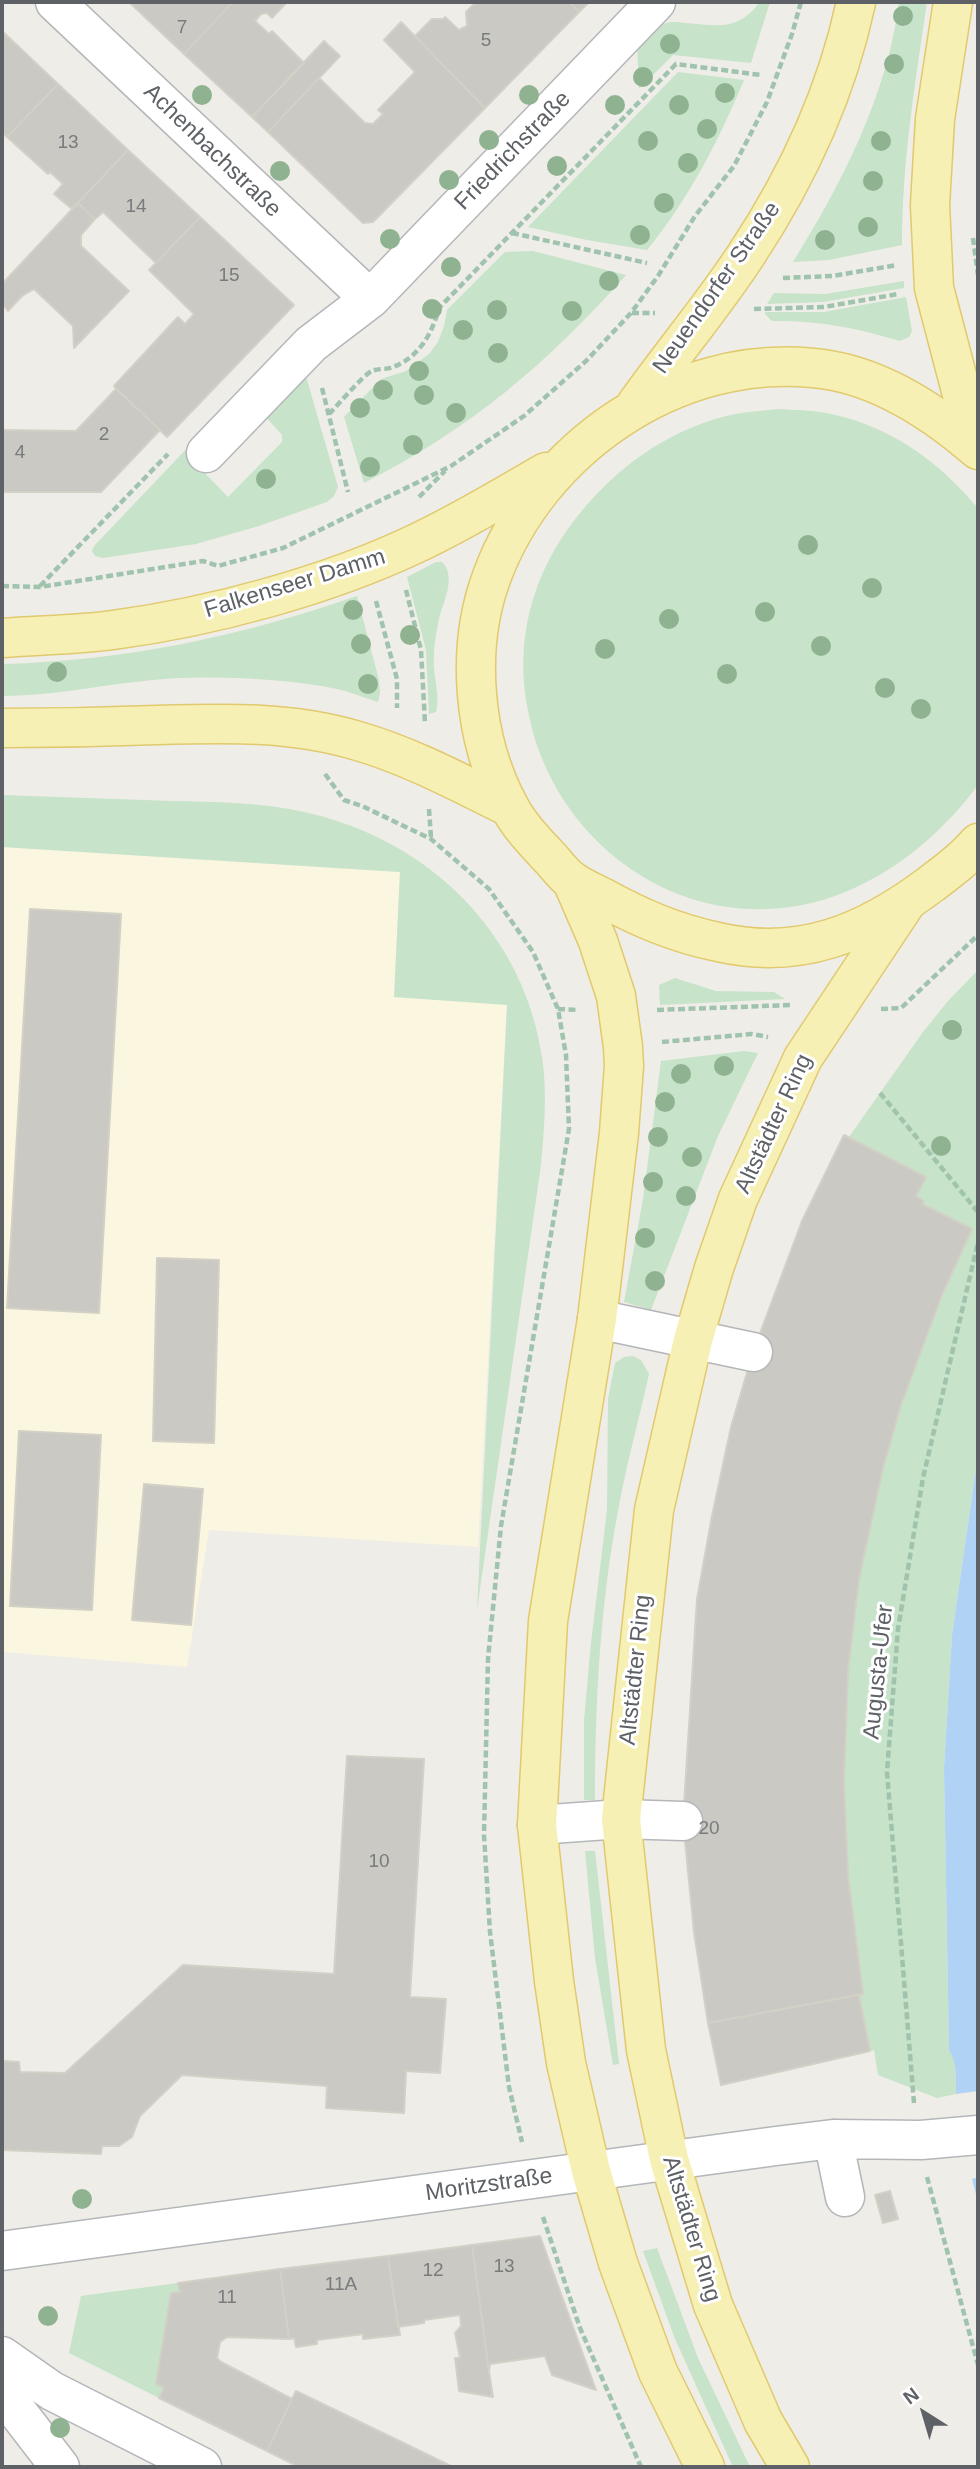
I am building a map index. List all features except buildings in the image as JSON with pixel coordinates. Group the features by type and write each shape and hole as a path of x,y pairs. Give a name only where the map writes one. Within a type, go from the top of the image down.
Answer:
{"main road":[{"name":"Neuendorfer Straße","path":"630,413 744,258 787,185 830,93 856,2"},
{"path":"953,2 935,119 930,205 934,288 977,449"},
{"path":"977,449 901,397 859,378 815,368 759,366 688,383 630,413 597,435 566,460 534,497 510,535 491,578 476,635 478,710 490,759 509,807 538,845 572,881 629,912 680,934 739,947 780,950 831,939 868,925 906,902 977,846"},
{"name":"Falkenseer Damm","path":"2,638 112,630 201,614 284,592 366,565 417,543 490,505 566,460"},
{"path":"2,728 240,723 292,727 357,740 382,749 509,807"},
{"path":"572,881 598,941 617,996 624,1047 619,1133 597,1319 548,1621 537,1825 566,2063 591,2171 618,2263 659,2372 705,2467"},
{"name":"Altstädter Ring","path":"790,2467 763,2421 713,2305 669,2159 646,2050 621,1819 653,1510 693,1340 714,1268 738,1199 791,1082 835,1007 906,902"}],"street":[{"name":"Achenbachstraße","path":"55,2 370,299"},
{"name":"Friedrichstraße","path":"206,453 311,344 370,299 656,2"},
{"path":"597,1319 753,1352"},
{"path":"537,1825 621,1819 683,1821"},
{"name":"Moritzstraße","path":"2,2251 833,2139 921,2140 970,2136"},
{"path":"833,2139 845,2197"},
{"path":"2,2356 52,2391 202,2467"},
{"path":"2,2375 13,2406 60,2467"}],"path":[{"path":"2,586 40,587 203,561 218,566 283,548 451,466 524,416 586,361 631,313 658,276 695,216 722,183 746,144 766,102 801,2"},
{"path":"329,414 371,371 392,368 421,346 433,331 439,309 677,64 761,75"},
{"path":"512,233 647,263"},
{"path":"783,278 832,276 903,264"},
{"path":"765,308 824,307 905,292"},
{"path":"631,313 651,313"},
{"path":"311,344 348,492"},
{"path":"417,499 451,466"},
{"path":"405,589 421,649 424,713"},
{"path":"373,590 397,679 397,708"},
{"path":"344,800 431,839 489,889 533,952 558,1009 579,1010"},
{"path":"429,815 431,839"},
{"path":"890,1010 901,1008 978,935"},
{"path":"660,1010 786,1004"},
{"path":"661,1042 752,1034 768,1037"},
{"path":"880,1093 978,1212"},
{"name":"Augusta-Ufer","path":"918,2112 913,2100 887,1772 898,1629 923,1478 978,1242"},
{"path":"924,2168 978,2365"}],"shaded area":[{"path":"2,847 400,872 394,997 507,1004 478,1547 209,1530 187,1667 2,1652"}],"green space":[{"path":"760,2 770,2 751,63 673,55 639,89 637,43 653,29 672,22 718,25 735,22 744,18"},
{"path":"899,2 927,2 907,153 902,245 829,260 793,262 829,201 860,138 884,71"},
{"path":"678,72 744,80 702,168 647,250 528,227"},
{"path":"533,251 626,275 567,337 505,392 439,440 364,483 344,417 381,379 406,371 429,354 438,342 447,310 505,252"},
{"path":"904,281 904,288 823,302 767,304 774,293 825,294"},
{"path":"906,297 912,331 909,337 900,341 837,326 772,321 765,314 824,312"},
{"path":"305,373 338,487 334,496 327,502 259,526 196,544 103,558 95,556 92,551 94,546 194,441 191,459 228,497 282,442 282,435 264,415"},
{"path":"778,409 826,413 871,426 928,460 978,508 978,785 930,838 872,879 829,898 778,909 727,907 680,895 636,873 598,842 567,804 543,760 528,711 524,685 525,634 538,585 561,540 591,500 624,468 662,442 703,423 732,415"},
{"path":"436,562 442,562 447,568 449,584 434,646 437,707 436,712 429,714 426,650 407,577"},
{"path":"357,596 379,680 378,702 342,690 314,685 263,679 210,678 158,680 52,693 2,696 2,664 93,658 182,644 270,623"},
{"path":"2,795 255,804 304,812 350,825 392,845 430,870 464,900 493,935 516,974 533,1017 543,1064 544,1127 541,1165 477,1610 507,1005 394,997 400,872 2,847"},
{"path":"978,970 978,1455 952,1635 944,1768 949,2049 955,2058 956,2094 937,2098 878,2075 874,2050 870,2051 859,1995 863,1994 846,1856 844,1727 847,1673 862,1565 886,1459 916,1362 972,1230 922,1204 924,1200 916,1196 926,1177 849,1137 923,1032"},
{"path":"675,978 716,991 774,992 785,999 660,1005 659,985"},
{"path":"744,1051 758,1053 718,1136 651,1310 624,1302 643,1199 661,1061"},
{"path":"633,1356 641,1360 649,1374 621,1494 607,1583 596,1727 595,1800 584,1800 584,1720 607,1510 608,1399 615,1363 624,1357"},
{"path":"585,1851 595,1851 619,2064 613,2065 595,1958"},
{"path":"657,2248 698,2358 750,2467 733,2467 675,2339 643,2251"},
{"path":"178,2283 180,2292 171,2293 156,2383 164,2388 159,2398 69,2353 81,2296"}],"water":[{"path":"978,1455 978,2201 961,2124 954,2061 949,2050 944,1768 952,1635"}],"pier":[{"path":"978,2091 978,2178 969,2179 956,2094"}]}
